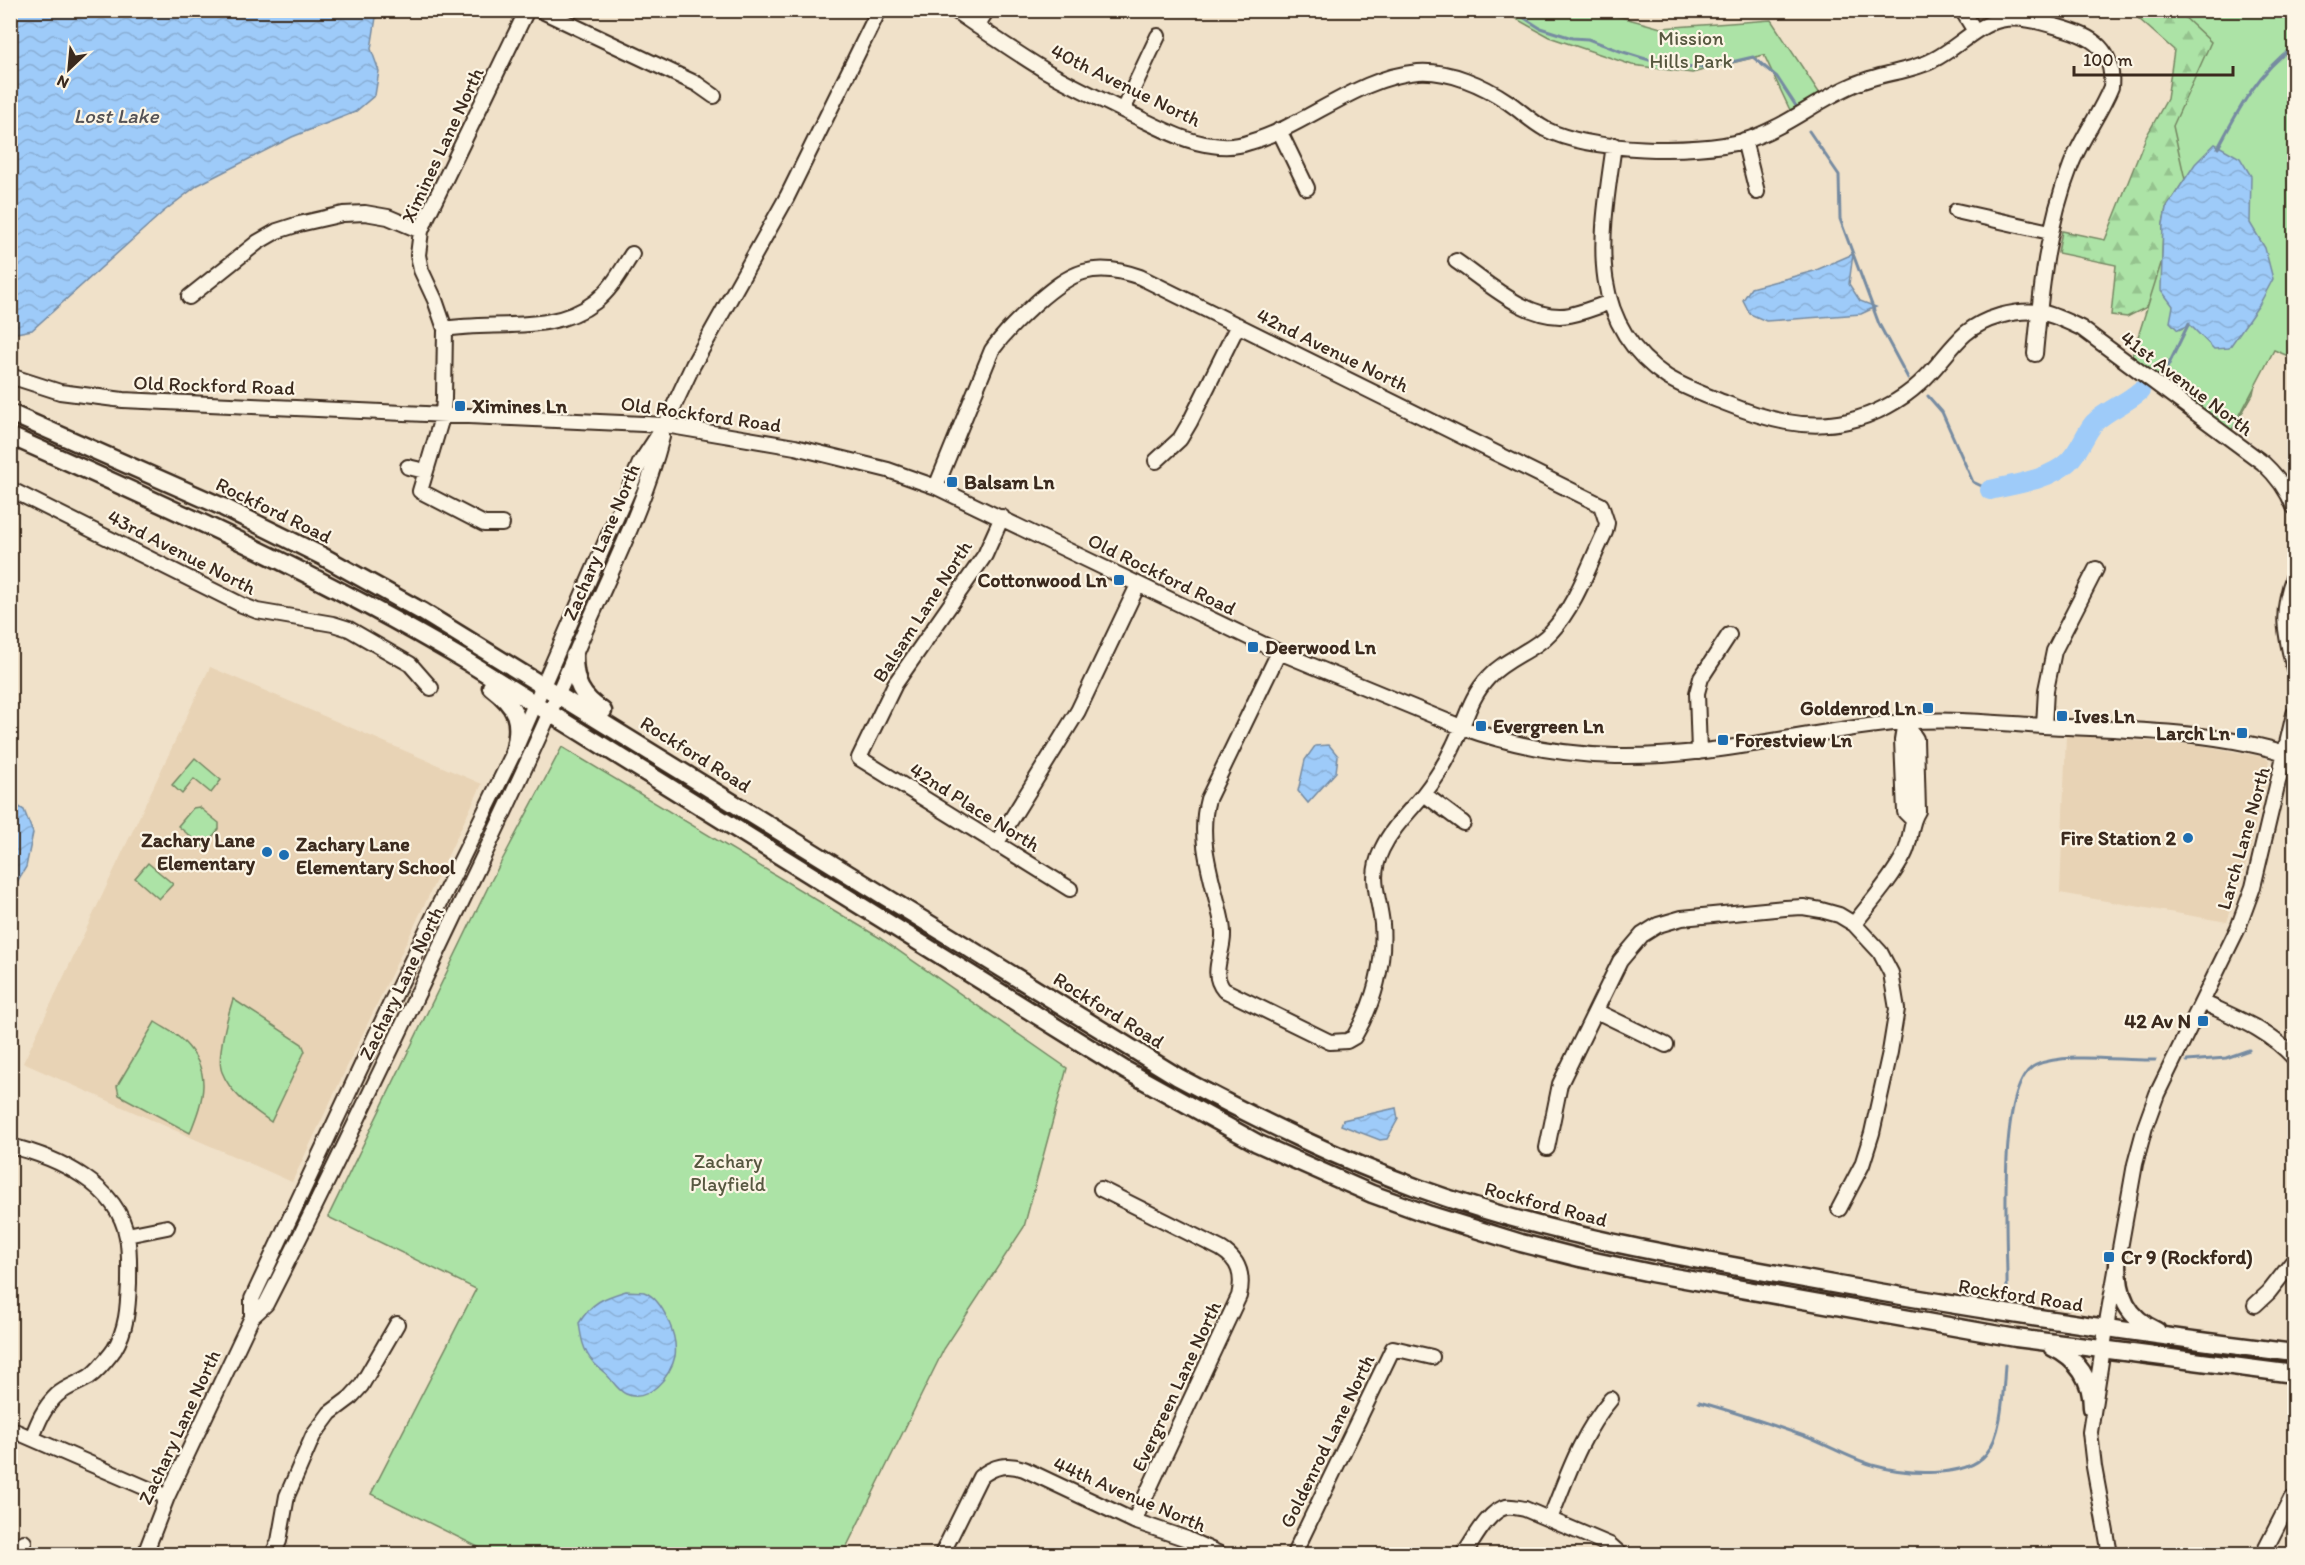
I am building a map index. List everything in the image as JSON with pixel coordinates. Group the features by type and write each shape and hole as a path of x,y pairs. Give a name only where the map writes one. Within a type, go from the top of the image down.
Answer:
{"main road":[{"name":"Rockford Road","path":"10,413 212,502 322,556 423,612 1178,1077 1291,1136 1421,1189 1515,1220 1599,1241 1901,1297 2106,1329 2295,1353"},
{"path":"10,436 251,545 319,579 434,642 1125,1070 1257,1143 1372,1194 1481,1231 1580,1258 1730,1287 2041,1341 2295,1374"},
{"path":"434,642 506,699 516,713 519,731 514,752"},
{"path":"574,656 579,690 589,701 696,768 706,786"},
{"path":"2118,1263 2120,1290 2131,1313 2147,1327 2169,1337"},
{"path":"2041,1341 2070,1357 2081,1369 2089,1387 2092,1408"}],"street":[{"name":"Ximines Lane North","path":"502,524 484,524 420,491 442,414 445,329 421,270 418,255 421,231 527,10"},
{"path":"540,10 697,84 714,96"},
{"name":"Zachary Lane North","path":"252,1317 252,1299 309,1175 514,752 640,463 665,425 698,356 788,197 879,10"},
{"name":"40th Avenue North","path":"954,10 1047,71 1178,136 1214,146 1249,143 1391,78 1417,72 1442,73 1487,89 1545,128 1564,137 1661,150 1717,147 1778,128 1850,86 1869,78 1928,63 1959,45 1976,31 2001,20 2033,20 2072,30 2093,40 2109,60 2112,73 2111,87 2071,163 2050,232"},
{"path":"977,26 987,10"},
{"path":"1962,10 1976,31"},
{"path":"1124,110 1158,36"},
{"path":"1279,130 1307,188"},
{"path":"1744,140 1758,192"},
{"path":"1456,261 1533,312 1568,315 1610,302 1603,274 1602,257 1604,216 1614,145"},
{"path":"1956,211 2050,232 2038,312 2035,354"},
{"path":"189,297 258,242 277,231 299,224 343,214 365,213 388,217 421,231"},
{"path":"445,329 493,324 541,324 570,316 596,302 613,284 632,254"},
{"name":"42nd Avenue North","path":"936,487 992,350 1004,334 1062,281 1090,270 1107,269 1124,271 1140,277 1592,499 1601,506 1607,524 1605,532 1564,615 1544,638 1503,664 1489,676 1476,693 1461,727"},
{"name":"41st Avenue North","path":"1610,302 1619,326 1632,346 1668,377 1690,389 1749,413 1795,424 1821,425 1849,421 1870,414 1904,396 1928,376 1967,332 1982,323 2000,316 2038,312 2063,319 2081,328 2263,463 2277,476 2289,493 2295,507"},
{"path":"1156,461 1180,438 1185,430 1238,325"},
{"name":"Old Rockford Road","path":"10,376 60,392 91,398 665,425 795,447 888,470 936,487 1279,652 1461,727 1529,747 1573,754 1616,756 1699,752 1843,729 1905,722 1979,722 2201,737 2290,754"},
{"name":"Zachary Lane North","path":"145,1554 167,1497 252,1317 266,1304 326,1188 550,714 654,470 665,425"},
{"path":"408,467 425,471"},
{"name":"43rd Avenue North","path":"10,489 242,605 257,611 333,624 349,629 410,664 430,688"},
{"name":"Balsam Lane North","path":"859,758 895,684 985,555 1002,517"},
{"path":"610,528 626,535"},
{"path":"2044,726 2046,690 2055,651 2096,569"},
{"path":"2295,575 2285,612 2285,636 2295,669"},
{"path":"996,844 1078,711 1138,585"},
{"path":"1699,752 1697,693 1701,678 1729,635"},
{"path":"1279,652 1208,799 1204,814 1204,848 1223,932 1217,971 1218,983 1224,990 1330,1042 1347,1041 1354,1037 1368,1010 1378,979 1382,952 1382,923 1374,882 1375,865 1392,830 1424,794 1445,763 1461,727"},
{"path":"2290,754 2295,714"},
{"path":"1854,924 1905,854 1911,836 1912,819 1918,811 1916,739 1905,722"},
{"name":"Larch Lane North","path":"2110,1554 2090,1432 2092,1408 2135,1164 2157,1094 2238,928 2253,887 2290,754"},
{"name":"42nd Place North","path":"859,758 1070,889"},
{"path":"1424,794 1462,823"},
{"path":"1546,1148 1560,1084 1626,952 1642,935 1658,925 1682,918 1803,907 1839,915 1854,924 1868,937 1889,966 1895,990 1897,1009 1872,1134 1862,1165 1839,1209"},
{"path":"2202,1002 2264,1031 2295,1058"},
{"path":"1596,1011 1666,1045"},
{"path":"10,1146 49,1158 88,1178 112,1203 127,1235 128,1311 124,1329 115,1348 103,1364 89,1376 59,1393 48,1405 32,1438"},
{"name":"Evergreen Lane North","path":"1101,1190 1231,1255 1241,1276 1239,1296 1134,1521"},
{"path":"127,1235 166,1227"},
{"path":"2255,1305 2280,1280 2295,1260"},
{"path":"273,1554 279,1541 287,1496 313,1436 330,1413 350,1398 361,1386 397,1324"},
{"name":"Goldenrod Lane North","path":"1294,1554 1393,1348 1432,1357"},
{"path":"1550,1519 1586,1432 1611,1399"},
{"path":"10,1429 167,1497"},
{"name":"44th Avenue North","path":"942,1554 980,1478 996,1467 1006,1465 1024,1469 1134,1521 1187,1539 1220,1554"},
{"path":"2263,1554 2291,1499"},
{"path":"1464,1554 1489,1520 1504,1507 1525,1509 1550,1519 1610,1545 1620,1554"},
{"path":"10,1554 24,1542"}],"shaded area":[{"name":"Zachary Lane Elementary School","path":"210,667 482,784 292,1182 23,1063"},
{"path":"2066,735 2199,745 2264,757 2269,760 2250,852 2227,922 2060,893"}],"green space":[{"name":"Mission Hills Park","path":"1502,11 1599,11 1661,28 1771,20 1820,94 1790,110 1764,55 1692,73 1632,65 1549,37"},
{"path":"2130,11 2294,11 2260,354 2253,394 2241,415 2214,414 2195,164 2166,208 2163,224 2161,290 2145,308 2127,317 2111,315 2116,265 2058,253 2062,231 2105,240 2146,137 2167,99 2174,50"},
{"path":"2178,11 2294,11 2294,356 2293,358 2274,350 2231,432 2131,359 2186,184 2173,126 2211,42"},
{"name":"Zachary Playfield","path":"562,747 880,938 1067,1068 1024,1227 944,1349 843,1554 492,1554 371,1494 476,1289 328,1217 490,883"},
{"path":"195,758 221,780 211,793 194,779 182,794 172,785"},
{"path":"199,807 219,823 219,829 203,847 178,826 193,808"},
{"path":"148,863 173,884 159,899 135,878"},
{"path":"233,999 302,1044 305,1051 271,1122 236,1094 222,1072 220,1057"},
{"path":"155,1022 183,1041 199,1063 203,1085 202,1096 190,1133 119,1095 117,1086"}],"water":[{"name":"Lost Lake","path":"11,10 377,11 371,49 379,71 375,95 355,112 292,137 198,185 163,212 32,330 11,334"},
{"path":"2215,144 2240,158 2251,176 2250,223 2265,248 2273,279 2259,305 2229,348 2214,349 2190,325 2178,330 2170,322 2173,306 2161,290 2163,224 2166,208 2195,164"},
{"path":"1853,254 1849,284 1860,301 1876,307 1861,314 1766,321 1750,314 1743,300 1751,288 1814,271"},
{"path":"1329,745 1338,756 1336,772 1308,803 1298,791 1305,760 1315,746"},
{"path":"10,801 24,810 33,833 26,867 17,882 11,882"},
{"path":"1396,1108 1398,1119 1387,1139 1380,1140 1341,1125 1343,1120"},
{"path":"626,1291 644,1292 657,1302 672,1329 675,1348 673,1364 664,1379 650,1392 634,1396 620,1390 590,1358 583,1344 579,1323 599,1302"}],"waterway":[{"path":"1512,10 1540,28 1572,38 1588,39 1675,68 1710,67 1753,57 1777,77 1796,106"},
{"path":"2218,148 2250,92 2270,67 2294,46"},
{"path":"1809,131 1839,175 1840,219 1879,324 1908,378"},
{"path":"2166,370 2189,323"},
{"path":"1990,490 2031,481 2060,468 2076,453 2094,423 2140,391"},
{"path":"1928,396 1942,412 1973,482 1990,490"},
{"path":"2187,1061 2226,1058 2249,1050"},
{"path":"2007,1287 2006,1167 2014,1101 2023,1078 2036,1065 2062,1059 2155,1060"},
{"path":"1699,1402 1804,1436 1876,1466 1902,1471 1950,1471 1977,1462 1992,1445 1999,1424 2005,1365"}],"place":[{"name":"Ximines Ln","path":"460,406"},
{"name":"Balsam Ln","path":"952,482"},
{"name":"Cottonwood Ln","path":"1119,580"},
{"name":"Deerwood Ln","path":"1253,647"},
{"name":"Goldenrod Ln","path":"1928,708"},
{"name":"Ives Ln","path":"2062,716"},
{"name":"Evergreen Ln","path":"1481,726"},
{"name":"Larch Ln","path":"2242,733"},
{"name":"Forestview Ln","path":"1723,740"},
{"name":"Fire Station 2","path":"2188,838"},
{"name":"Zachary Lane Elementary","path":"267,852"},
{"name":"Zachary Lane Elementary School","path":"284,855"},
{"name":"42 Av N","path":"2203,1021"},
{"name":"Cr 9 (Rockford)","path":"2109,1257"}]}
